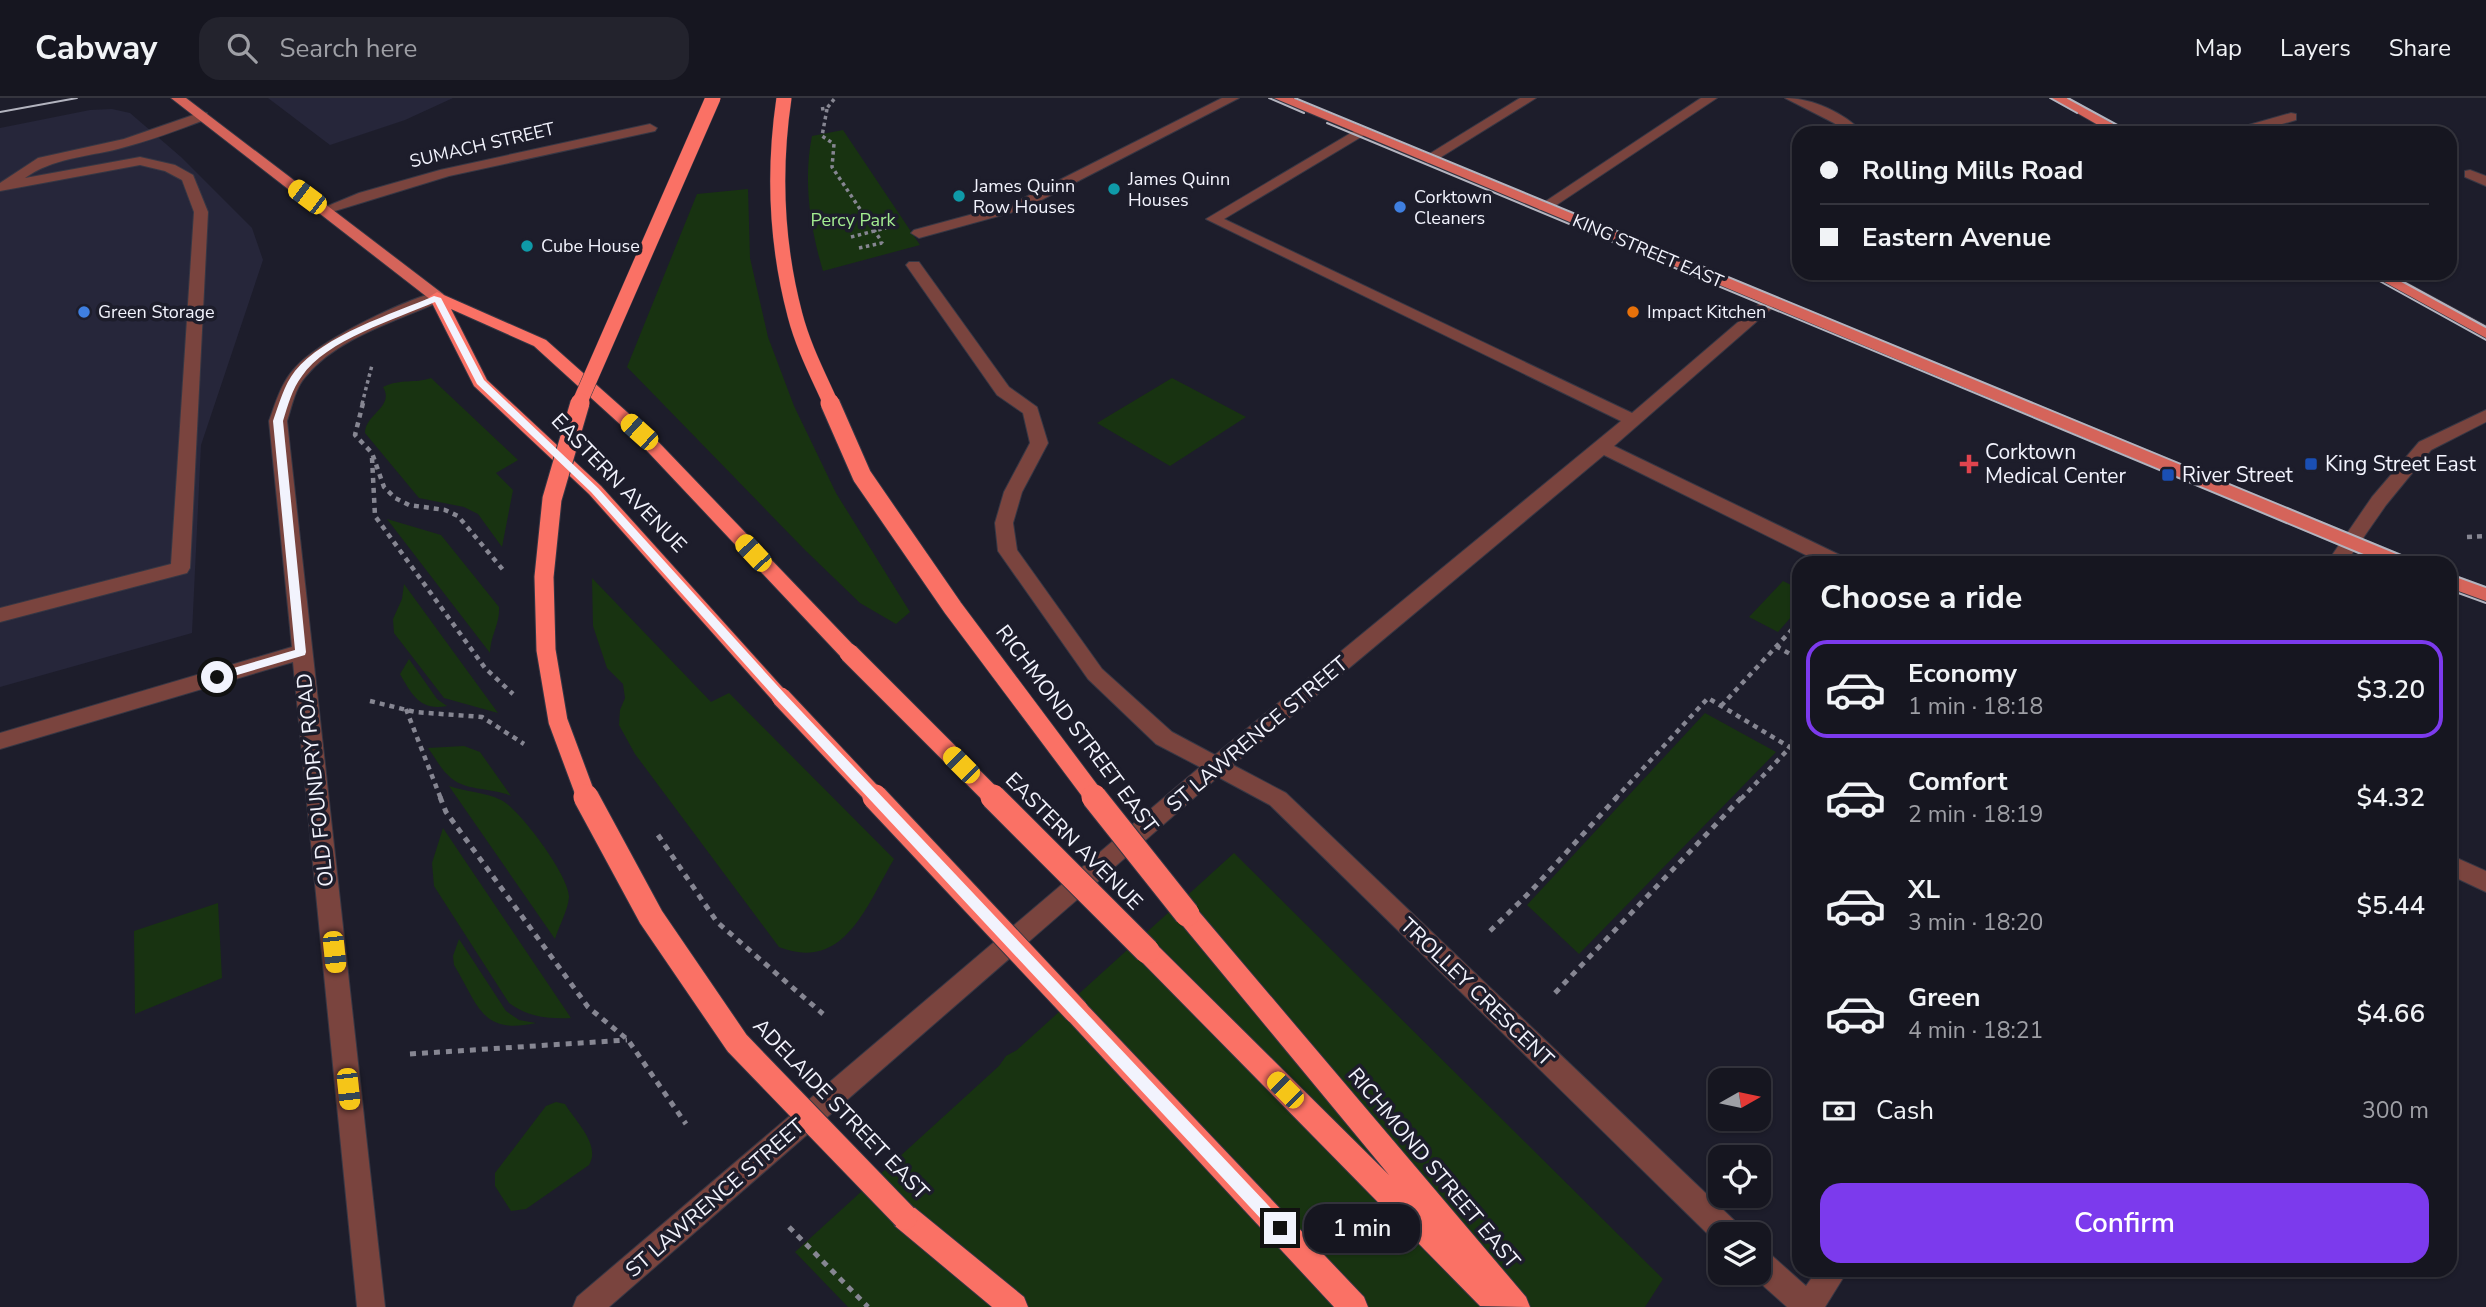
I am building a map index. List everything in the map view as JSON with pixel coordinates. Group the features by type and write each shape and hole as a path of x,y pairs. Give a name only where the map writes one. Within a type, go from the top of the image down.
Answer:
{"highway":[{"name":"ADELAIDE STREET EAST","path":"713,98 576,411 552,499 544,577 545,625 546,650 558,720 587,800 652,917 737,1043 905,1217 1014,1307"},
{"name":"RICHMOND STREET EAST","path":"784,98 777,147 776,186 781,248 795,316 804,343 862,476 953,608 1067,763 1187,914 1516,1307"},
{"name":"EASTERN AVENUE","path":"437,298 540,343 639,432 849,653 1502,1307"},
{"name":"EASTERN AVENUE","path":"437,298 480,382 595,490 781,697 1354,1307"}],"main road":[{"name":"EASTERN AVENUE","path":"178,98 437,298"},
{"name":"KING STREET EAST","path":"1281,98 2384,556"},
{"path":"2058,98 2109,126"},
{"path":"2389,280 2486,334"},
{"path":"2457,584 2486,594"}],"street":[{"path":"919,233 1019,206 1232,98"},
{"path":"1428,159 1529,98"},
{"path":"1544,207 1710,98"},
{"path":"1792,98 1847,126"},
{"path":"4,186 26,168 47,158 102,148 202,116"},
{"path":"2260,126 2291,117"},
{"name":"SUMACH STREET","path":"325,210 382,188 433,174 650,128"},
{"path":"1361,131 1213,219 1633,420"},
{"path":"0,615 180,568 201,212 188,178 170,168 140,161 4,186"},
{"path":"2470,174 2486,182"},
{"name":"TROLLEY CRESCENT","path":"914,265 1003,391 1031,411 1039,443 1013,492 1004,523 1008,551 1095,674 1164,738 1278,799 1716,1222"},
{"name":"OLD FOUNDRY ROAD","path":"371,1307 278,421 287,393 299,373 316,356 341,341 437,298"},
{"name":"ST LAWRENCE STREET","path":"587,1307 1215,767 1602,447 1771,302"},
{"path":"2340,556 2379,501 2425,446 2486,415"},
{"path":"1602,447 1825,556"},
{"path":"0,741 301,652"},
{"path":"2457,868 2486,882"},
{"path":"1771,1274 1808,1307 1829,1277"}],"path":[{"path":"827,108 822,136 834,144 832,167 888,252"},
{"path":"859,248 919,233"},
{"path":"372,453 375,516 485,668 515,696"},
{"path":"2467,537 2486,536"},
{"path":"1721,706 1792,629"},
{"path":"1776,646 1792,655"},
{"path":"1490,931 1531,891 1709,698 1791,748 1555,993"},
{"path":"370,701 406,709 482,717 528,747"},
{"path":"406,709 446,812 588,1007 628,1040 686,1124"},
{"path":"410,1054 628,1040"},
{"path":"789,1227 868,1307"}],"shaded area":[{"path":"268,98 453,98 405,120 330,145"},
{"path":"112,109 130,113 181,157 252,228 263,260 201,445 192,633 0,687 0,128 90,110"}],"green space":[{"name":"Percy Park","path":"843,130 920,245 823,271 809,204 809,153 812,136"},
{"path":"748,189 750,258 768,337 794,406 836,493 910,612 896,624 860,603 627,367 697,194"},
{"path":"431,378 518,460 496,473 513,490 502,547 478,514 464,507 419,498 365,433 366,426 385,400 383,387"},
{"path":"1172,378 1246,417 1170,466 1097,423"},
{"path":"387,519 441,535 499,607 490,653"},
{"path":"592,578 711,702 729,693 894,859 863,913 851,930 837,942 821,951 802,953 779,947 635,754 619,725 620,710 625,698 623,684 607,668 593,626"},
{"path":"1783,581 1792,586 1792,616 1778,632 1749,617"},
{"path":"404,584 498,713 444,698 394,633 393,619 402,599"},
{"path":"409,659 437,699 447,706 423,704 413,695 400,674"},
{"path":"1705,713 1776,752 1579,954 1527,905"},
{"path":"464,746 480,752 511,796 470,787 454,780 442,769 428,748"},
{"path":"449,786 501,800 519,816 542,844 561,875 569,897 555,939"},
{"path":"443,828 571,1018 538,1016 509,1003 434,886 432,863"},
{"path":"1234,853 1663,1279 1645,1307 848,1307 795,1252 999,1066 1006,1056 1017,1050"},
{"path":"218,903 222,978 135,1014 134,931"},
{"path":"459,939 506,1011 519,1020 536,1023 504,1025 492,1021 484,1014 476,1005 454,965 453,956"},
{"path":"556,1102 565,1104 586,1134 592,1150 589,1165 526,1209 511,1211 495,1186 495,1173 546,1106"}],"tram line":[{"path":"0,112 77,98"},
{"path":"1269,98 1304,113"},
{"path":"1295,98 2404,556"},
{"path":"2050,98 2077,113"},
{"path":"2068,98 2119,126"},
{"path":"1327,123 2366,556"},
{"path":"2378,280 2486,340"},
{"path":"2400,280 2486,327"},
{"path":"2457,577 2486,587"},
{"path":"2457,593 2486,603"}],"place":[{"name":"James Quinn Houses","path":"1114,189"},
{"name":"James Quinn Row Houses","path":"959,196"},
{"name":"Corktown Cleaners","path":"1400,207"},
{"name":"Cube House","path":"527,246"},
{"name":"Green Storage","path":"84,312"},
{"name":"Impact Kitchen","path":"1633,312"},
{"name":"Corktown Medical Center","path":"1969,464"},
{"name":"King Street East","path":"2311,464"},
{"name":"River Street","path":"2168,475"}],"route":[{"path":"217,677 301,652 278,421 287,393 299,373 316,356 341,341 437,298 480,382 595,490 781,697 1280,1228"}]}
